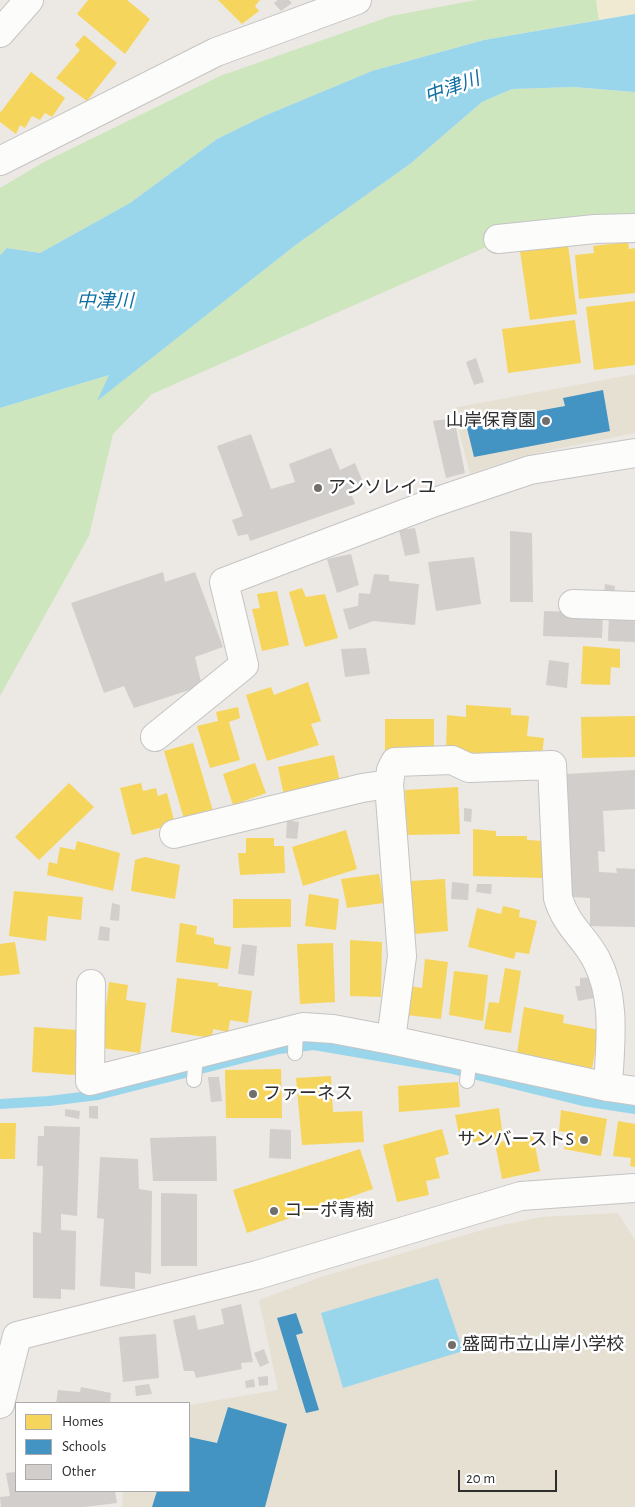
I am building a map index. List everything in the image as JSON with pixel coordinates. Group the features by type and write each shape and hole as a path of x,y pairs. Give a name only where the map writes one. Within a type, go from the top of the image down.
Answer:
{"street":[{"path":"0,33 29,0"},
{"path":"0,161 216,52 357,0"},
{"path":"498,239 595,229 635,228"},
{"path":"155,737 244,665 224,582 435,502 530,470 635,453"},
{"path":"573,604 635,606"},
{"path":"391,1040 402,956 389,784 390,770 394,762 452,760 469,768 552,765 558,898 562,914 594,957 608,990 611,1014 608,1087"},
{"path":"174,834 362,788 389,784"},
{"path":"91,984 90,1080 196,1064 296,1038 303,1027 333,1028 391,1040 469,1066 635,1091"},
{"path":"0,1404 17,1336 257,1274 521,1196 632,1194"}],"shaded area":[{"name":"山岸保育園","path":"635,374 635,433 523,456 470,474 453,408"},
{"name":"盛岡市立山岸小学校","path":"618,1213 635,1240 635,1507 122,1507 123,1492 190,1492 190,1405 278,1390 259,1300 321,1277 489,1228 541,1217"}],"green space":[{"path":"476,0 596,0 599,20 484,40 372,71 264,116 217,139 130,203 40,253 7,248 0,255 0,188 44,162 220,76 391,16"},
{"path":"573,87 635,92 635,217 484,248 152,394 113,434 89,536 0,696 0,408 109,375 98,400 297,244 410,164 482,102 512,89"}],"sand":[{"path":"596,0 635,0 635,14 599,20"}],"water":[{"name":"中津川","path":"635,14 635,92 573,87 512,89 482,102 410,164 297,244 97,401 109,375 0,408 0,255 7,248 40,253 130,203 217,139 264,116 372,71 484,40"},
{"path":"438,1278 463,1351 343,1388 321,1313"}],"building: Homes":[{"path":"88,0 127,0 150,19 125,54 77,14"},
{"path":"218,0 260,0 255,6 259,11 242,24"},
{"path":"84,35 117,63 87,101 56,78 80,50 75,45"},
{"path":"31,72 65,98 52,117 45,113 40,120 32,116 25,128 20,125 16,134 0,122 0,113"},
{"path":"567,237 577,314 530,320 519,244"},
{"path":"628,242 629,249 635,248 635,293 579,299 575,255 594,253 593,246"},
{"path":"635,301 635,365 594,370 586,307"},
{"path":"575,320 581,363 508,373 502,329"},
{"path":"302,588 306,597 325,594 338,638 305,647 289,592"},
{"path":"277,591 289,645 262,651 252,609 260,608 257,594"},
{"path":"583,646 620,649 620,668 611,667 610,685 581,684"},
{"path":"308,682 321,721 311,724 319,745 267,761 246,695 271,687 274,695"},
{"path":"466,705 511,708 511,715 529,716 527,736 544,738 542,755 446,752 447,715 466,717"},
{"path":"238,707 240,718 229,722 240,760 210,768 197,726 218,721 216,712"},
{"path":"635,716 635,757 582,758 581,717"},
{"path":"385,719 434,719 434,751 385,752"},
{"path":"193,743 213,811 184,819 164,751"},
{"path":"334,755 340,782 284,796 278,767"},
{"path":"255,763 266,793 233,805 223,774"},
{"path":"69,783 94,807 39,860 15,837"},
{"path":"141,783 143,791 156,788 158,796 167,793 175,824 132,835 120,788"},
{"path":"458,787 460,834 407,835 405,790"},
{"path":"473,829 496,831 496,836 527,836 527,840 545,841 544,878 473,876"},
{"path":"346,830 357,869 303,886 292,847"},
{"path":"246,838 274,838 274,846 284,846 285,873 240,875 238,853 246,853"},
{"path":"77,841 120,853 113,891 47,875 49,862 57,864 60,847 75,850"},
{"path":"145,857 180,865 175,899 131,891 135,860"},
{"path":"379,874 384,903 347,908 341,879"},
{"path":"445,879 448,931 415,934 410,881"},
{"path":"14,891 83,897 81,920 48,916 46,941 9,936"},
{"path":"309,894 339,899 336,930 305,926"},
{"path":"233,899 291,899 291,927 233,928"},
{"path":"503,906 520,910 519,917 537,921 529,954 516,952 514,959 468,947 477,908 501,914"},
{"path":"180,923 197,926 196,934 214,938 214,944 231,947 228,969 176,962"},
{"path":"350,940 382,942 381,997 350,996"},
{"path":"15,942 20,974 0,976 0,944"},
{"path":"333,943 335,1002 300,1004 297,944"},
{"path":"425,959 448,962 441,1019 407,1015 410,986 422,988"},
{"path":"505,968 521,971 511,1033 484,1029 489,1002 499,1003"},
{"path":"454,971 488,975 483,1021 449,1015"},
{"path":"177,978 218,983 218,986 252,991 248,1023 230,1020 228,1032 213,1029 212,1038 171,1032"},
{"path":"109,982 128,985 126,1000 146,1003 140,1053 101,1048"},
{"path":"524,1007 564,1015 563,1023 599,1030 592,1069 517,1053"},
{"path":"34,1027 77,1030 75,1075 32,1072"},
{"name":"ファーネス","path":"281,1069 282,1118 226,1118 225,1070"},
{"path":"331,1076 333,1112 362,1111 364,1142 302,1145 296,1078"},
{"path":"458,1082 460,1107 399,1112 398,1086"},
{"path":"499,1108 503,1137 461,1144 455,1115"},
{"name":"サンバーストS","path":"561,1110 607,1119 601,1156 564,1149 566,1132 559,1131"},
{"path":"618,1121 635,1124 635,1167 630,1166 631,1158 613,1156"},
{"path":"0,1123 16,1123 15,1159 0,1159"},
{"path":"442,1129 449,1154 435,1158 440,1178 426,1181 429,1195 397,1202 383,1145"},
{"path":"533,1135 540,1171 502,1179 495,1143"},
{"name":"コーポ青樹","path":"360,1149 373,1189 247,1233 233,1190"}],"building: Schools":[{"path":"603,390 610,431 474,457 466,424 565,406 563,398"},
{"path":"296,1313 303,1333 296,1335 319,1410 306,1413 277,1318"},
{"path":"228,1407 287,1424 265,1507 152,1507 157,1492 190,1492 190,1437 217,1443"}],"building: Other":[{"path":"278,0 289,0 292,3 281,11 274,3"},
{"path":"476,358 484,382 474,385 466,362"},
{"path":"454,418 465,473 446,478 433,421"},
{"name":"アンソレイユ","path":"251,434 271,489 295,482 289,464 331,448 340,470 355,463 365,487 351,493 355,504 250,541 248,534 238,536 232,520 243,516 217,446"},
{"path":"415,528 420,553 405,556 399,530"},
{"path":"510,531 532,533 533,602 510,602"},
{"path":"351,554 359,585 337,593 327,559"},
{"path":"474,557 481,604 436,611 428,562"},
{"path":"163,572 165,582 195,572 223,647 195,657 202,686 134,708 124,686 104,693 71,603"},
{"path":"374,574 389,575 389,581 419,584 415,625 373,621 349,630 343,609 358,606 359,593 370,594"},
{"path":"605,584 615,586 614,597 604,596"},
{"path":"544,611 603,613 602,638 543,636"},
{"path":"609,613 635,614 635,642 608,641"},
{"path":"366,648 370,674 345,677 341,649"},
{"path":"549,660 569,663 567,688 546,685"},
{"path":"635,770 635,809 603,811 605,852 598,851 599,872 617,873 616,868 635,869 635,927 590,926 590,898 572,897 566,774"},
{"path":"464,808 472,809 471,822 464,821"},
{"path":"287,820 299,822 297,839 286,838"},
{"path":"452,882 469,884 468,900 451,899"},
{"path":"477,884 492,884 491,894 476,892"},
{"path":"112,903 120,905 119,921 110,920"},
{"path":"100,926 110,928 109,941 98,940"},
{"path":"242,944 257,946 254,976 238,974"},
{"path":"594,977 599,997 578,1001 575,986 580,986 580,978"},
{"path":"208,1077 219,1077 222,1101 211,1102"},
{"path":"89,1106 98,1106 98,1119 89,1118"},
{"path":"65,1109 80,1111 79,1119 65,1116"},
{"path":"44,1126 80,1127 77,1216 61,1214 61,1230 76,1231 75,1290 61,1289 61,1299 33,1298 33,1232 41,1233 43,1166 37,1166 38,1136 44,1136"},
{"path":"270,1129 291,1130 291,1159 269,1158"},
{"path":"216,1136 217,1181 153,1181 150,1138"},
{"path":"100,1157 138,1159 139,1189 152,1191 151,1274 135,1272 135,1289 100,1286 104,1219 97,1218"},
{"path":"161,1193 197,1194 197,1266 161,1266"},
{"path":"241,1304 253,1362 241,1363 242,1369 196,1378 194,1371 184,1371 173,1320 195,1315 198,1330 224,1324 221,1309"},
{"path":"156,1334 159,1378 123,1382 119,1337"},
{"path":"264,1349 269,1363 260,1367 254,1353"},
{"path":"268,1376 268,1385 259,1386 258,1377"},
{"path":"254,1379 255,1387 246,1388 245,1381"},
{"path":"149,1384 152,1394 136,1396 135,1386"},
{"path":"81,1387 111,1393 110,1402 56,1402 58,1390 80,1392"},
{"path":"15,1472 15,1492 115,1492 117,1503 84,1507 1,1507 0,1497 10,1496 6,1473"}],"waterway":[{"path":"0,1104 98,1095 279,1049 314,1045 448,1068 583,1101 635,1109"}],"place":[{"name":"山岸保育園","path":"546,421"},
{"name":"アンソレイユ","path":"318,488"},
{"name":"ファーネス","path":"253,1094"},
{"name":"サンバーストS","path":"584,1140"},
{"name":"コーポ青樹","path":"274,1211"},
{"name":"盛岡市立山岸小学校","path":"452,1345"}]}
